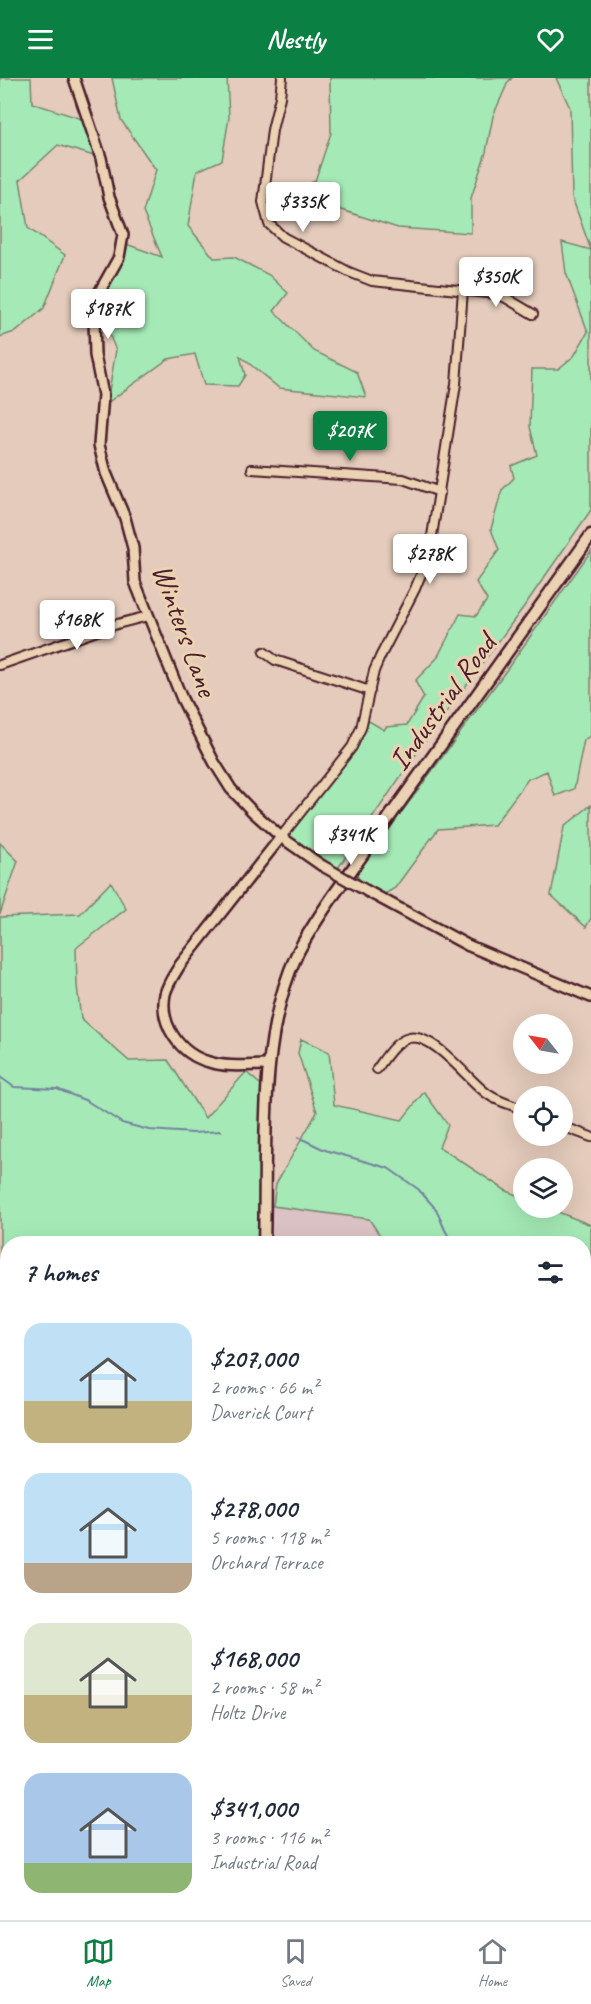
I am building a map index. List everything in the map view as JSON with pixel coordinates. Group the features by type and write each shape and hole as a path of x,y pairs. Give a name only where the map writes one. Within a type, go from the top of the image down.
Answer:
{"main road":[{"name":"Industrial Road","path":"264,1236 269,1065 274,1027 282,994 297,954 381,828 591,535"}],"street":[{"name":"Winters Lane","path":"74,78 100,158 109,197 123,235 119,257 100,291 94,318 95,355 103,395 99,445 106,473 126,518 135,582 183,699 224,778 239,798 281,837 321,865 466,945 591,997"},
{"path":"282,78 272,130 263,202 265,215 273,230 360,277 381,283 463,290 501,296 533,314"},
{"path":"269,1065 226,1065 210,1063 194,1057 175,1040 165,1016 165,997 171,979 180,965 352,747 361,728 380,657 415,589 429,555 456,384 463,290"},
{"path":"252,469 403,479 440,492"},
{"path":"0,665 117,624 148,616"},
{"path":"264,652 275,660 370,691"},
{"path":"376,1069 400,1042 411,1037 423,1039 436,1047 489,1095 513,1105"},
{"path":"573,1130 591,1137"}],"shaded area":[{"path":"265,1205 369,1219 380,1236 264,1236"}],"green space":[{"path":"0,78 31,78 32,103 88,121 101,158 58,145 20,180 28,228 65,255 44,308 17,331 0,337"},
{"path":"112,78 227,78 229,117 222,160 197,171 188,226 214,258 234,257 269,275 288,293 274,311 314,351 357,372 366,397 279,388 240,356 245,375 238,386 204,385 195,354 168,359 107,403 116,350 102,318 105,293 126,244 162,257 143,212 156,170 121,120"},
{"path":"330,78 512,78 493,116 486,152 471,198 471,233 398,228 313,201 304,187 315,181 331,133"},
{"path":"556,78 591,78 591,250 572,197 570,108"},
{"path":"562,242 591,250 591,510 418,751 336,871 281,837 345,757 364,718 384,730 386,727 407,725 424,697 415,681 437,658 460,614 476,616 487,600 476,582 499,550 491,529 502,490 514,478 511,466 537,455 530,427 532,369 558,369 574,356 588,332 566,273"},
{"path":"591,551 591,735 584,740 574,789 555,796 547,771 528,779 494,825 438,829 395,888 380,897 367,891 356,874"},
{"path":"591,805 591,918 586,927 551,895 564,827"},
{"path":"0,843 18,861 0,914"},
{"path":"111,882 126,909 76,948 81,1019 129,1061 168,1060 205,1118 246,1072 268,1091 264,1236 0,1236 0,917 80,914"},
{"path":"301,1039 329,1052 334,1105 402,1120 424,1092 448,1125 439,1147 513,1194 513,1218 573,1218 591,1225 591,1236 380,1236 369,1219 273,1206 276,1184 317,1112 298,1053"}],"waterway":[{"path":"0,1077 14,1087 57,1089 87,1101 122,1123 149,1130 193,1133 221,1131"},
{"path":"298,1137 325,1150 388,1168 418,1189 436,1209 448,1236"}]}
